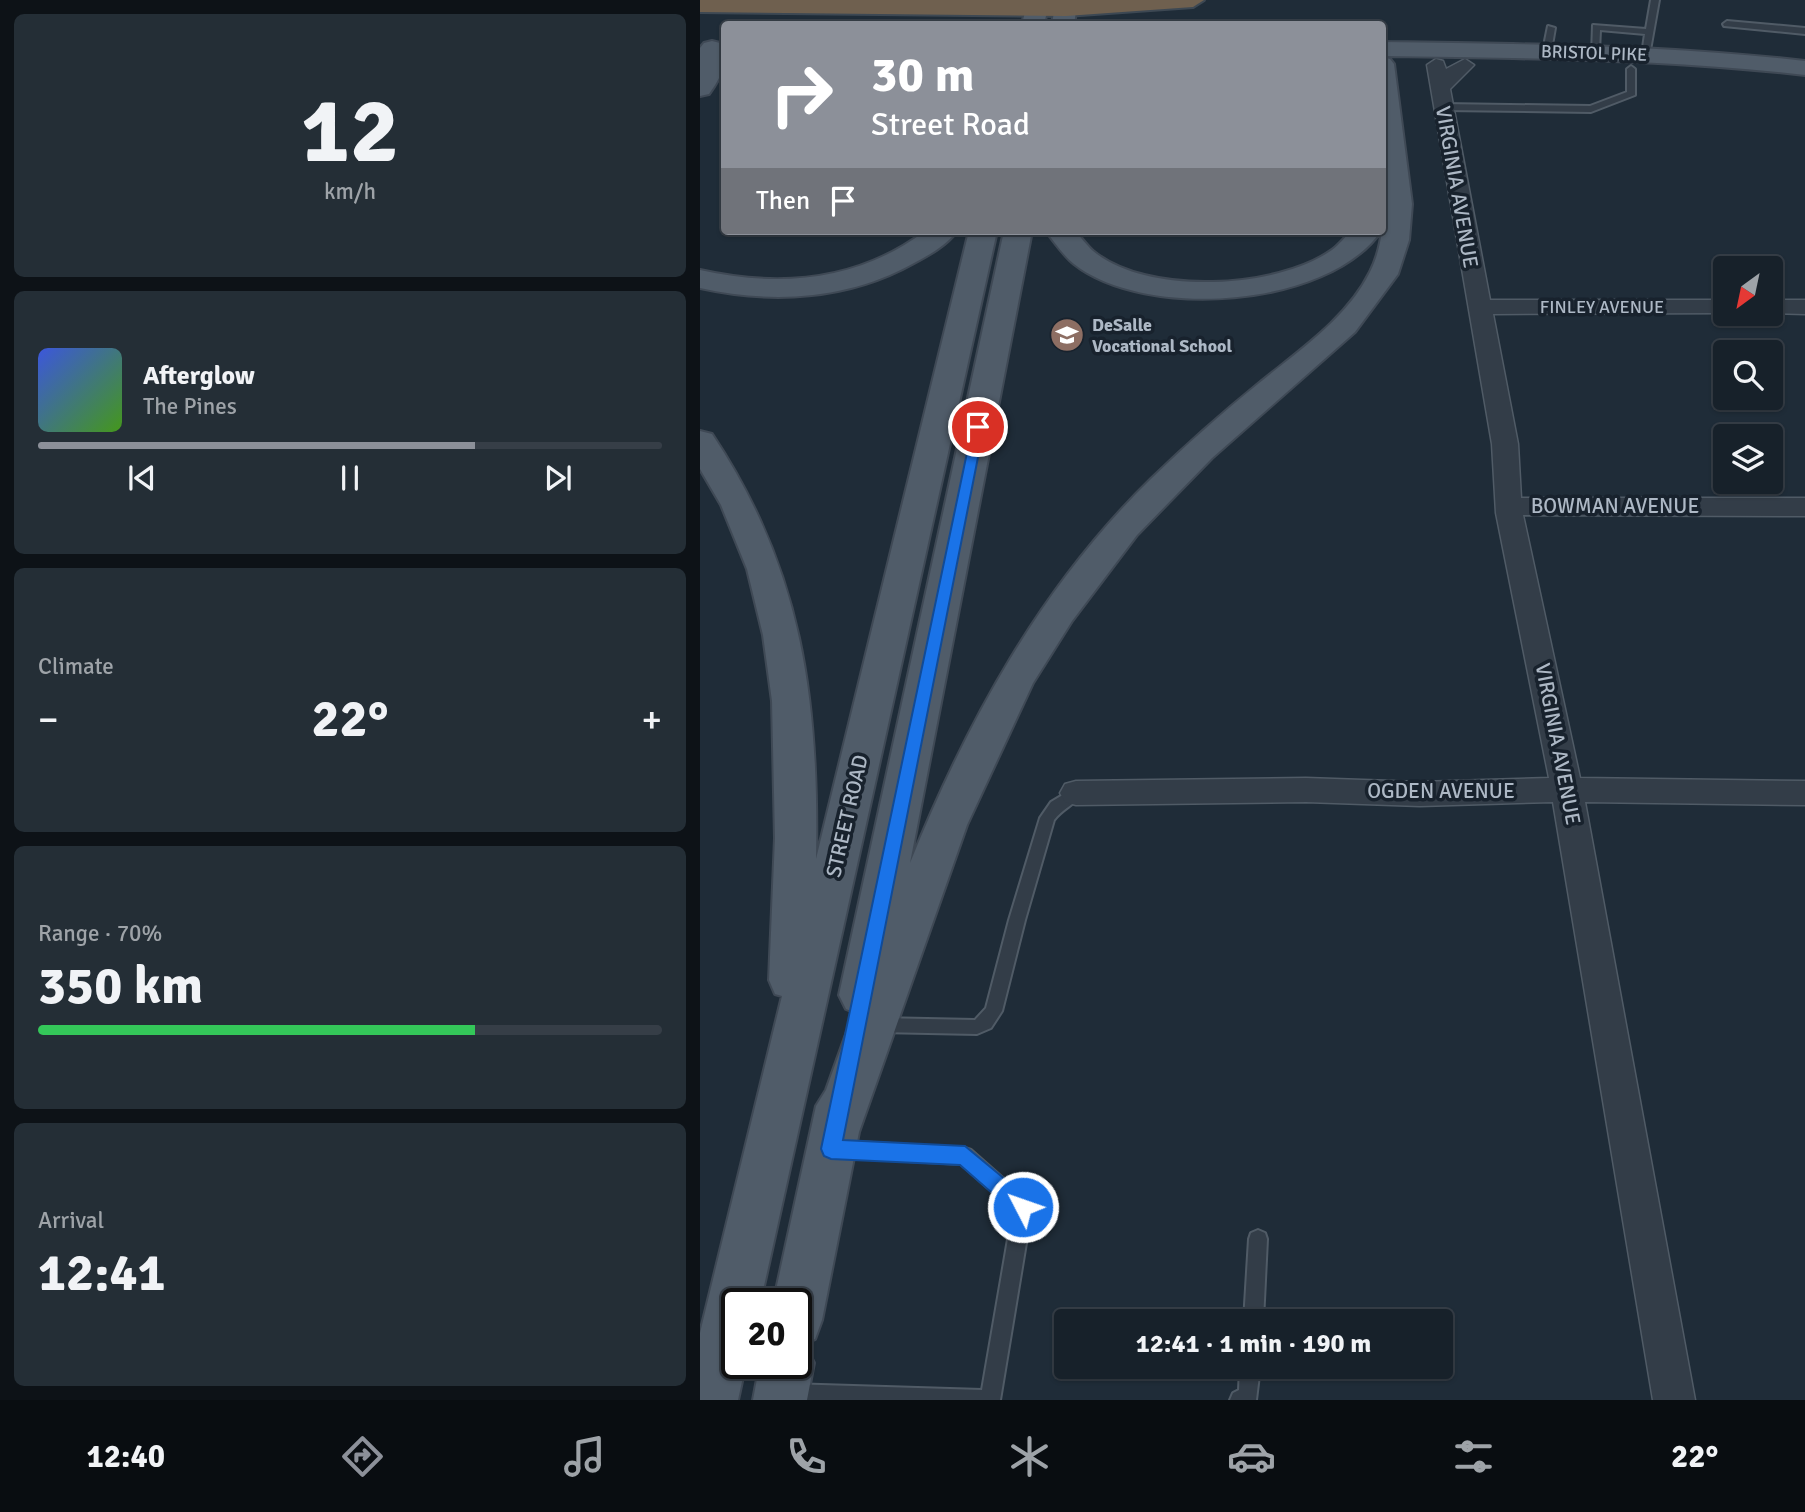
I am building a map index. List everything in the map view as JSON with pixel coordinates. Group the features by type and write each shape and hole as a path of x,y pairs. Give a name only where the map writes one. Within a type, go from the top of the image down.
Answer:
{"highway":[{"path":"700,5 1065,11 1193,0"}],"main road":[{"name":"BRISTOL PIKE","path":"1386,50 1549,39 1595,52 1642,52 1805,68"},
{"name":"BRISTOL PIKE","path":"1386,66 1439,87 1465,65 1642,52 1805,79"},
{"path":"700,89 711,56"},
{"path":"864,1025 957,794 1008,693 1053,618 1138,512 1202,450 1336,331 1384,274 1396,242 1399,214 1386,93"},
{"path":"700,279 752,289 832,282 886,267 938,235"},
{"name":"STREET ROAD","path":"710,1400 983,235"},
{"path":"803,1288 834,1139 864,1025 1017,235"},
{"path":"1063,235 1078,253 1112,273 1160,286 1213,290 1276,283 1311,272 1350,250 1363,235"},
{"path":"700,441 732,494 763,560 779,614 789,667 796,791 790,1052"}],"street":[{"name":"VIRGINIA AVENUE","path":"1439,87 1505,444 1509,507 1567,790 1674,1400"},
{"name":"FINLEY AVENUE","path":"1478,307 1713,307"},
{"path":"1783,307 1805,307"},
{"name":"BOWMAN AVENUE","path":"1509,507 1556,504 1805,507"},
{"name":"OGDEN AVENUE","path":"1076,793 1306,790 1420,793 1567,790 1805,793"}],"lane":[{"path":"1439,87 1591,109 1632,93 1655,0"},
{"path":"1727,24 1805,31"},
{"path":"864,1025 977,1027 985,1023 995,1011 1017,920 1047,818 1056,806 1076,793"},
{"path":"834,1139 965,1156 1023,1207 990,1400"},
{"path":"1253,1309 1258,1239"},
{"path":"1240,1400 1248,1395 1249,1379"},
{"path":"783,1386 983,1400"}],"place":[{"name":"DeSalle Vocational School","path":"1067,335"}],"route":[{"path":"978,427 831,1149 965,1156 1023,1207"}]}
